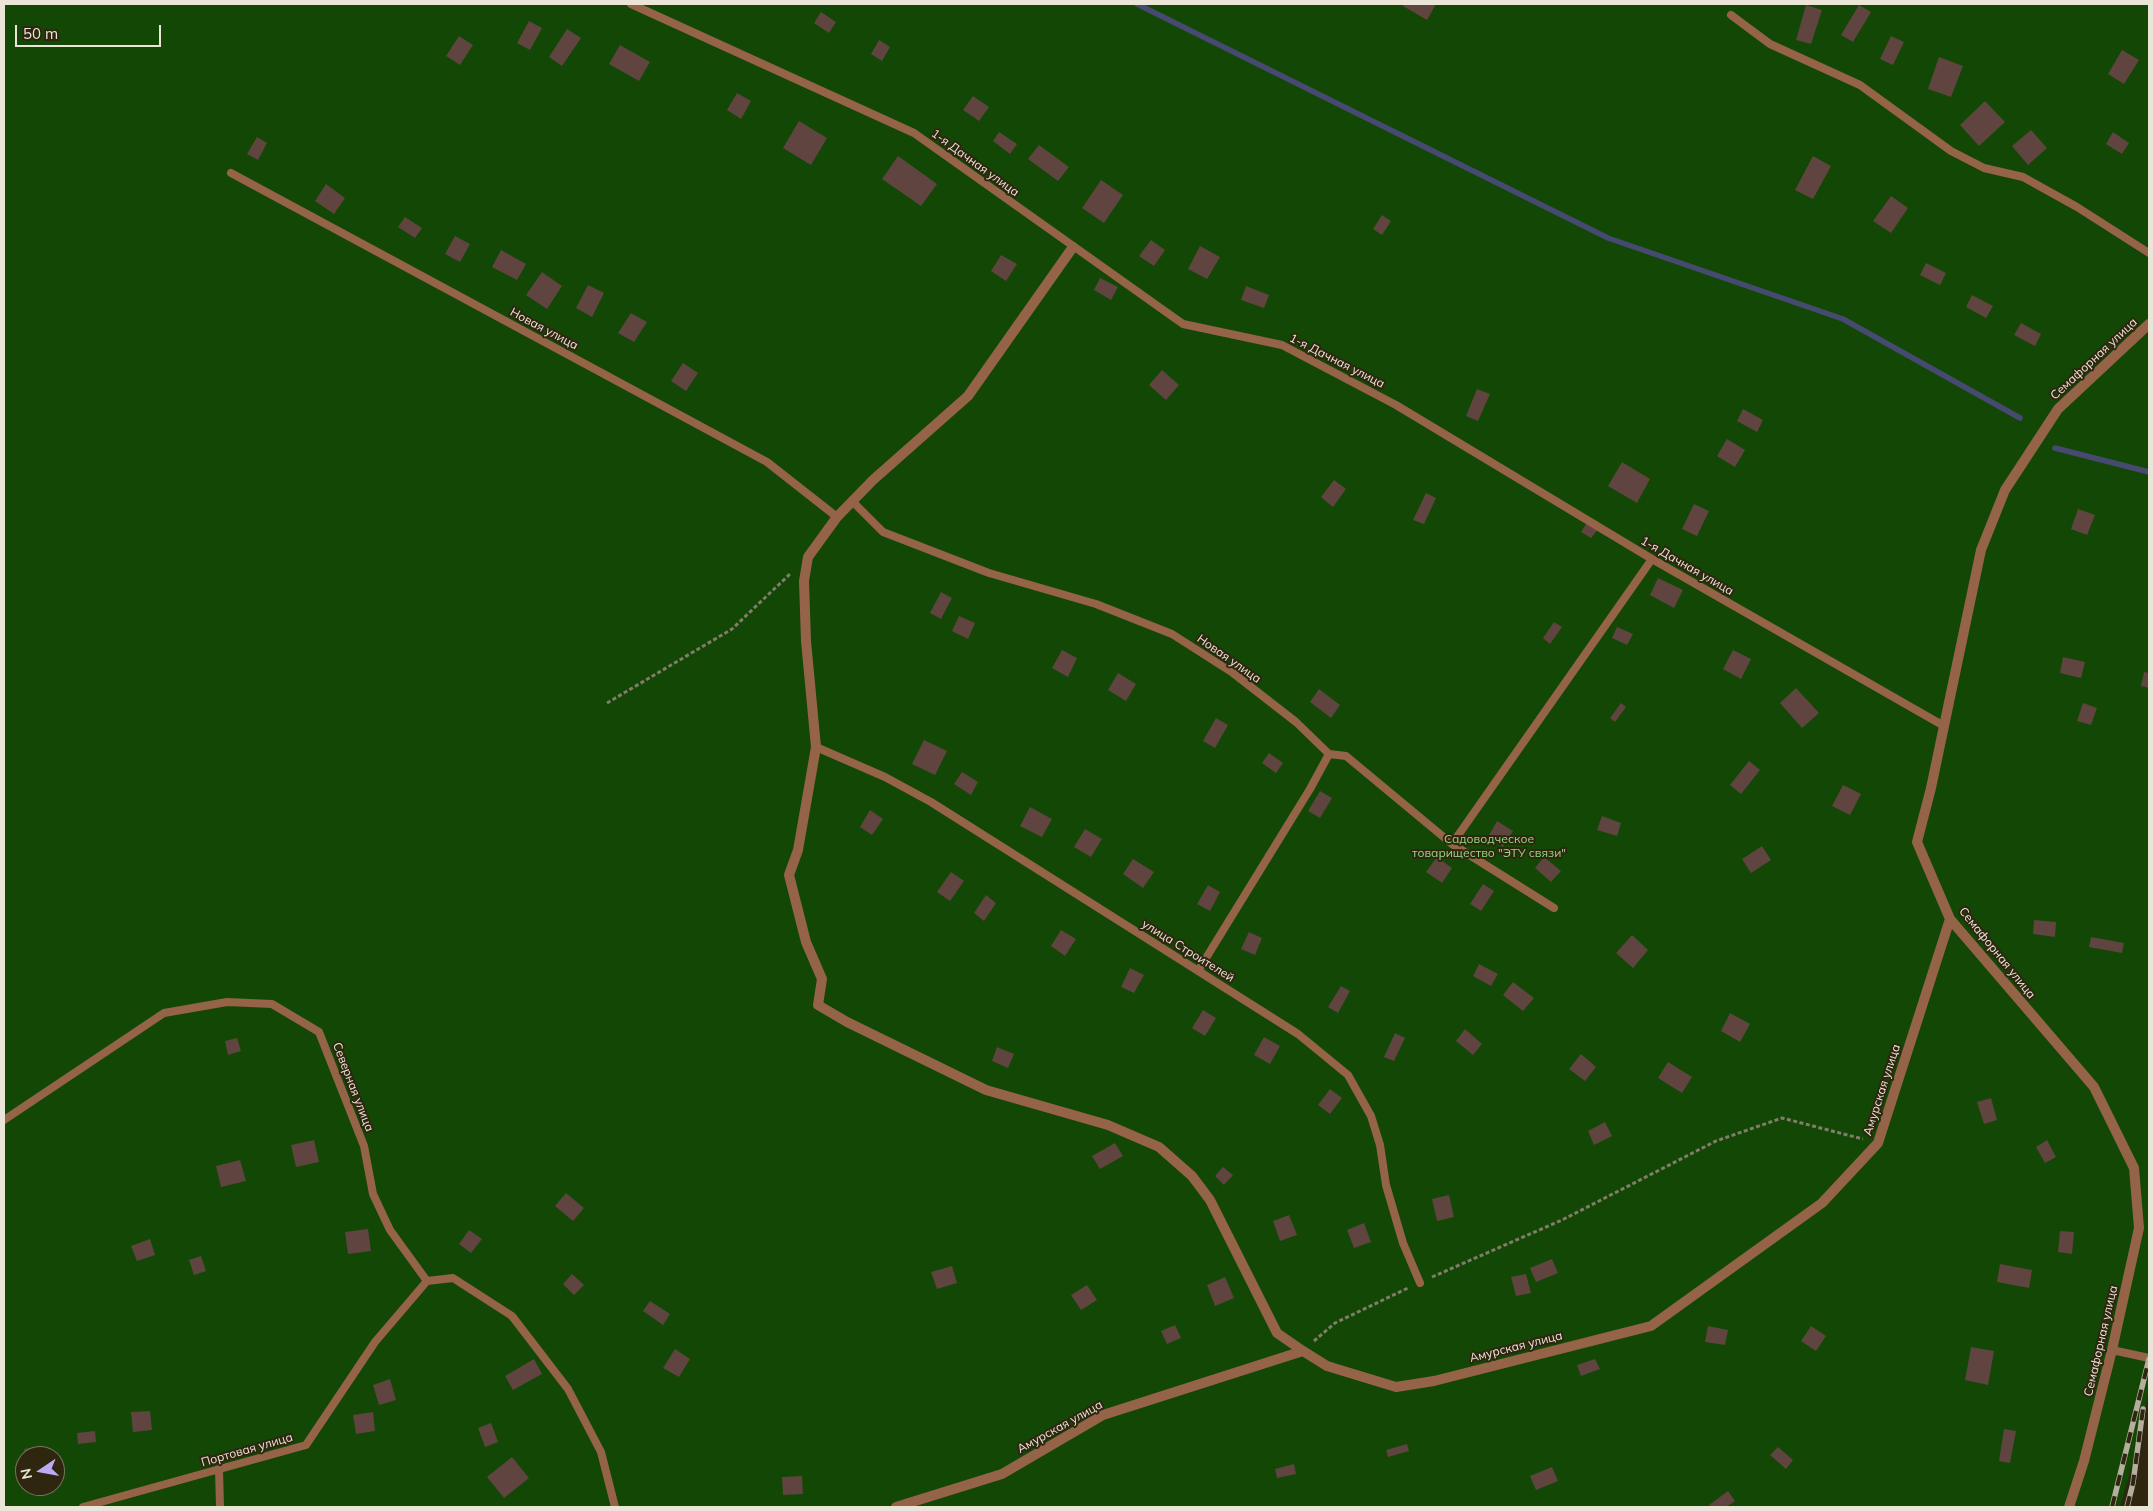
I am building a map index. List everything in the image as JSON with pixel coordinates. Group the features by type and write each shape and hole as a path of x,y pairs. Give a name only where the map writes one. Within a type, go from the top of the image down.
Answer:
{"street":[{"path":"1073,247 968,396 852,501 837,517 808,557 804,581 806,641 816,747 798,850 789,875 806,942 822,978 818,1005 847,1022 986,1090 1108,1125 1159,1147 1192,1176 1210,1200 1276,1333 1302,1351"},
{"name":"Семафорная улица","path":"2069,1507 2084,1460 2112,1350 2139,1228 2134,1168 2094,1087 1950,919 1917,842 1932,788 1981,550 2005,490 2058,409 2149,324"},
{"name":"Амурская улица","path":"896,1507 1002,1474 1103,1416 1302,1351 1328,1366 1396,1387 1434,1381 1651,1326 1822,1203 1878,1143 1950,919"}],"lane":[{"name":"1-я Дачная улица","path":"631,4 914,133 1182,324 1282,345 1396,405 1652,559 1944,726"},
{"path":"1731,15 1770,44 1860,85 1951,151 1984,168 2023,177 2077,207 2149,253"},
{"name":"Новая улица","path":"231,172 767,462 837,517"},
{"name":"Новая улица","path":"852,501 883,532 989,573 1096,604 1172,634 1233,674 1296,722 1328,754 1346,756 1452,844 1554,908"},
{"path":"1452,844 1652,559"},
{"name":"улица Строителей","path":"816,747 885,777 931,802 1298,1034 1348,1075 1372,1116 1380,1145 1386,1185 1403,1243 1420,1283"},
{"path":"1198,971 1310,788 1328,754"},
{"name":"Северная улица","path":"4,1120 164,1013 227,1002 272,1004 319,1032 364,1146 373,1194 390,1230 427,1280"},
{"path":"427,1280 453,1278 512,1316 568,1389 601,1452 615,1507"},
{"name":"Портовая улица","path":"83,1507 306,1445 375,1342 427,1280"},
{"path":"2112,1350 2149,1358"},
{"path":"219,1469 220,1507"}],"path":[{"path":"607,703 732,629 808,557"},
{"path":"1302,1351 1335,1323 1562,1220 1716,1141 1782,1118 1878,1143"}],"green space":[{"name":"Садоводческое товарищество \"ЭТУ связи\"","path":"4,4 2149,4 2149,1391 2136,1452 2120,1507 4,1507"}],"building":[{"path":"1404,4 1436,4 1427,20 1403,6"},
{"path":"1806,5 1822,10 1811,44 1796,40"},
{"path":"1859,5 1871,12 1853,42 1841,35"},
{"path":"821,12 836,22 829,33 814,23"},
{"path":"529,21 542,28 530,50 517,43"},
{"path":"567,29 581,38 562,66 549,57"},
{"path":"459,36 473,45 460,65 446,56"},
{"path":"1891,36 1904,42 1893,65 1880,59"},
{"path":"879,40 890,47 882,61 871,54"},
{"path":"620,45 650,62 639,81 609,64"},
{"path":"2122,50 2139,60 2124,84 2108,74"},
{"path":"1939,57 1963,66 1951,97 1928,89"},
{"path":"737,93 751,101 741,119 727,110"},
{"path":"973,96 989,107 979,121 963,110"},
{"path":"1985,101 2005,122 1979,146 1960,125"},
{"path":"799,121 827,138 811,165 783,148"},
{"path":"2031,130 2047,148 2028,165 2012,146"},
{"path":"999,132 1017,144 1010,154 993,141"},
{"path":"2113,132 2129,143 2122,154 2106,144"},
{"path":"257,137 267,143 258,160 247,154"},
{"path":"1039,145 1069,167 1058,181 1028,159"},
{"path":"898,156 937,184 921,206 882,179"},
{"path":"1813,156 1831,166 1813,199 1795,190"},
{"path":"1101,180 1123,195 1104,223 1082,208"},
{"path":"326,184 345,198 334,214 315,201"},
{"path":"1891,196 1908,208 1891,233 1873,221"},
{"path":"1382,215 1391,221 1382,235 1373,229"},
{"path":"405,217 422,228 415,238 398,227"},
{"path":"455,236 470,244 460,262 445,254"},
{"path":"1151,240 1165,250 1154,266 1139,256"},
{"path":"1200,246 1220,257 1207,279 1188,269"},
{"path":"501,250 526,264 517,280 492,267"},
{"path":"1001,255 1017,264 1006,281 991,271"},
{"path":"1926,263 1946,273 1940,285 1920,275"},
{"path":"542,272 562,286 547,309 526,295"},
{"path":"1100,278 1118,287 1111,300 1094,290"},
{"path":"588,285 604,293 592,317 576,308"},
{"path":"1246,286 1269,295 1264,308 1241,300"},
{"path":"1972,295 1993,306 1986,318 1966,307"},
{"path":"631,313 647,322 634,342 618,333"},
{"path":"2021,323 2041,334 2035,346 2014,335"},
{"path":"683,363 698,373 686,391 671,381"},
{"path":"1162,370 1179,385 1166,400 1149,385"},
{"path":"1477,389 1490,394 1478,421 1466,416"},
{"path":"1743,409 1763,420 1757,432 1737,421"},
{"path":"1727,439 1745,450 1735,467 1717,456"},
{"path":"1622,462 1650,479 1637,503 1608,486"},
{"path":"1334,480 1346,489 1333,507 1321,497"},
{"path":"1426,493 1436,498 1424,524 1413,520"},
{"path":"1694,504 1709,511 1697,536 1682,529"},
{"path":"2078,509 2095,515 2087,535 2071,529"},
{"path":"1588,521 1599,528 1591,538 1581,532"},
{"path":"1658,578 1683,590 1674,608 1650,595"},
{"path":"941,592 952,598 941,619 930,613"},
{"path":"959,616 975,623 968,639 952,631"},
{"path":"1554,622 1562,627 1550,644 1543,638"},
{"path":"1617,627 1633,634 1627,645 1612,638"},
{"path":"1062,650 1077,658 1068,677 1052,668"},
{"path":"1733,650 1751,659 1741,679 1723,669"},
{"path":"2063,657 2085,662 2081,678 2060,673"},
{"path":"2144,672 2149,673 2149,688 2141,686"},
{"path":"1118,673 1136,684 1126,701 1108,690"},
{"path":"1796,688 1819,713 1802,728 1780,703"},
{"path":"1319,689 1340,705 1331,718 1310,702"},
{"path":"1621,703 1626,707 1615,722 1610,718"},
{"path":"2083,703 2097,708 2091,725 2077,721"},
{"path":"1216,718 1228,725 1215,748 1203,741"},
{"path":"924,740 947,751 935,775 912,764"},
{"path":"1269,753 1283,763 1276,773 1262,763"},
{"path":"1749,761 1760,770 1741,794 1730,785"},
{"path":"962,772 978,782 971,795 954,784"},
{"path":"1843,785 1861,794 1850,815 1832,806"},
{"path":"1320,791 1332,798 1320,818 1308,811"},
{"path":"1030,807 1052,819 1042,837 1020,826"},
{"path":"870,810 883,819 872,835 860,827"},
{"path":"1602,816 1621,823 1617,836 1597,830"},
{"path":"1497,821 1513,831 1503,847 1488,837"},
{"path":"1085,829 1102,839 1091,857 1074,847"},
{"path":"1762,846 1771,860 1751,873 1742,859"},
{"path":"1437,857 1452,868 1442,883 1426,872"},
{"path":"1544,857 1561,871 1551,882 1535,868"},
{"path":"1133,859 1154,872 1143,888 1123,874"},
{"path":"951,872 964,881 950,901 937,892"},
{"path":"1483,884 1494,891 1481,911 1470,904"},
{"path":"1208,885 1220,892 1210,911 1197,904"},
{"path":"986,895 996,903 984,921 974,913"},
{"path":"2034,920 2056,922 2055,937 2033,934"},
{"path":"1061,930 1076,939 1065,956 1051,946"},
{"path":"1249,932 1262,938 1255,955 1241,949"},
{"path":"1632,935 1648,950 1633,968 1616,953"},
{"path":"2091,937 2124,943 2122,953 2089,947"},
{"path":"1479,964 1498,974 1491,986 1473,976"},
{"path":"1130,968 1144,975 1134,993 1121,987"},
{"path":"1513,982 1534,998 1523,1011 1503,995"},
{"path":"1341,986 1350,991 1338,1013 1328,1007"},
{"path":"1203,1010 1216,1018 1205,1036 1192,1028"},
{"path":"1730,1013 1750,1024 1740,1042 1721,1031"},
{"path":"1465,1029 1482,1044 1473,1055 1456,1041"},
{"path":"1395,1033 1405,1038 1394,1061 1384,1057"},
{"path":"1264,1037 1280,1046 1270,1064 1254,1055"},
{"path":"237,1038 241,1051 228,1055 225,1041"},
{"path":"997,1047 1014,1054 1008,1068 992,1061"},
{"path":"1581,1054 1596,1067 1585,1081 1569,1069"},
{"path":"1668,1062 1692,1077 1682,1093 1658,1078"},
{"path":"1330,1089 1342,1098 1330,1114 1318,1105"},
{"path":"1991,1098 1997,1120 1984,1124 1977,1102"},
{"path":"1605,1122 1612,1136 1594,1145 1588,1131"},
{"path":"314,1140 319,1162 296,1167 291,1145"},
{"path":"2047,1140 2056,1157 2045,1163 2036,1147"},
{"path":"1115,1143 1123,1156 1100,1169 1092,1156"},
{"path":"240,1160 246,1181 221,1187 216,1166"},
{"path":"1223,1167 1233,1175 1224,1185 1215,1176"},
{"path":"566,1193 584,1208 573,1221 555,1206"},
{"path":"1449,1195 1454,1217 1437,1221 1432,1199"},
{"path":"1289,1215 1297,1235 1280,1241 1273,1221"},
{"path":"1364,1223 1371,1242 1354,1248 1347,1230"},
{"path":"368,1229 371,1251 348,1254 345,1232"},
{"path":"469,1230 482,1239 471,1253 459,1244"},
{"path":"2060,1231 2074,1232 2072,1254 2058,1252"},
{"path":"150,1239 155,1255 137,1261 131,1246"},
{"path":"201,1256 206,1271 194,1275 189,1260"},
{"path":"1552,1259 1558,1273 1536,1282 1530,1268"},
{"path":"2000,1264 2032,1270 2029,1288 1997,1282"},
{"path":"952,1266 957,1283 937,1289 931,1272"},
{"path":"572,1274 584,1285 574,1295 563,1284"},
{"path":"1526,1274 1531,1293 1516,1296 1511,1277"},
{"path":"1225,1277 1234,1298 1215,1306 1207,1285"},
{"path":"1087,1285 1097,1300 1081,1310 1071,1295"},
{"path":"650,1301 670,1314 663,1325 643,1311"},
{"path":"1175,1325 1181,1338 1167,1344 1161,1331"},
{"path":"1708,1326 1728,1330 1725,1345 1705,1342"},
{"path":"1811,1326 1826,1336 1816,1351 1801,1341"},
{"path":"1971,1347 1994,1351 1988,1385 1965,1380"},
{"path":"675,1349 690,1359 679,1377 663,1368"},
{"path":"534,1359 542,1374 513,1390 505,1376"},
{"path":"1595,1359 1600,1369 1581,1376 1577,1365"},
{"path":"390,1379 396,1400 379,1405 373,1385"},
{"path":"150,1411 152,1430 133,1432 131,1412"},
{"path":"373,1412 375,1431 356,1434 353,1415"},
{"path":"491,1423 498,1442 485,1447 478,1428"},
{"path":"2004,1429 2016,1431 2010,1463 1999,1461"},
{"path":"95,1431 96,1442 78,1444 77,1433"},
{"path":"1407,1444 1409,1451 1388,1457 1386,1450"},
{"path":"1778,1447 1793,1460 1786,1469 1770,1455"},
{"path":"512,1457 529,1478 504,1498 487,1477"},
{"path":"1294,1464 1296,1474 1277,1478 1275,1469"},
{"path":"1552,1467 1558,1481 1536,1490 1530,1476"},
{"path":"802,1476 803,1494 783,1495 782,1477"},
{"path":"1728,1491 1735,1501 1726,1507 1710,1507 1709,1505"}],"waterway":[{"path":"1137,4 1608,238 1843,319 2020,418"},
{"path":"2055,448 2149,472"}],"railway":[{"path":"2112,1507 2149,1359"},
{"path":"2127,1507 2133,1483 2143,1409"}]}
